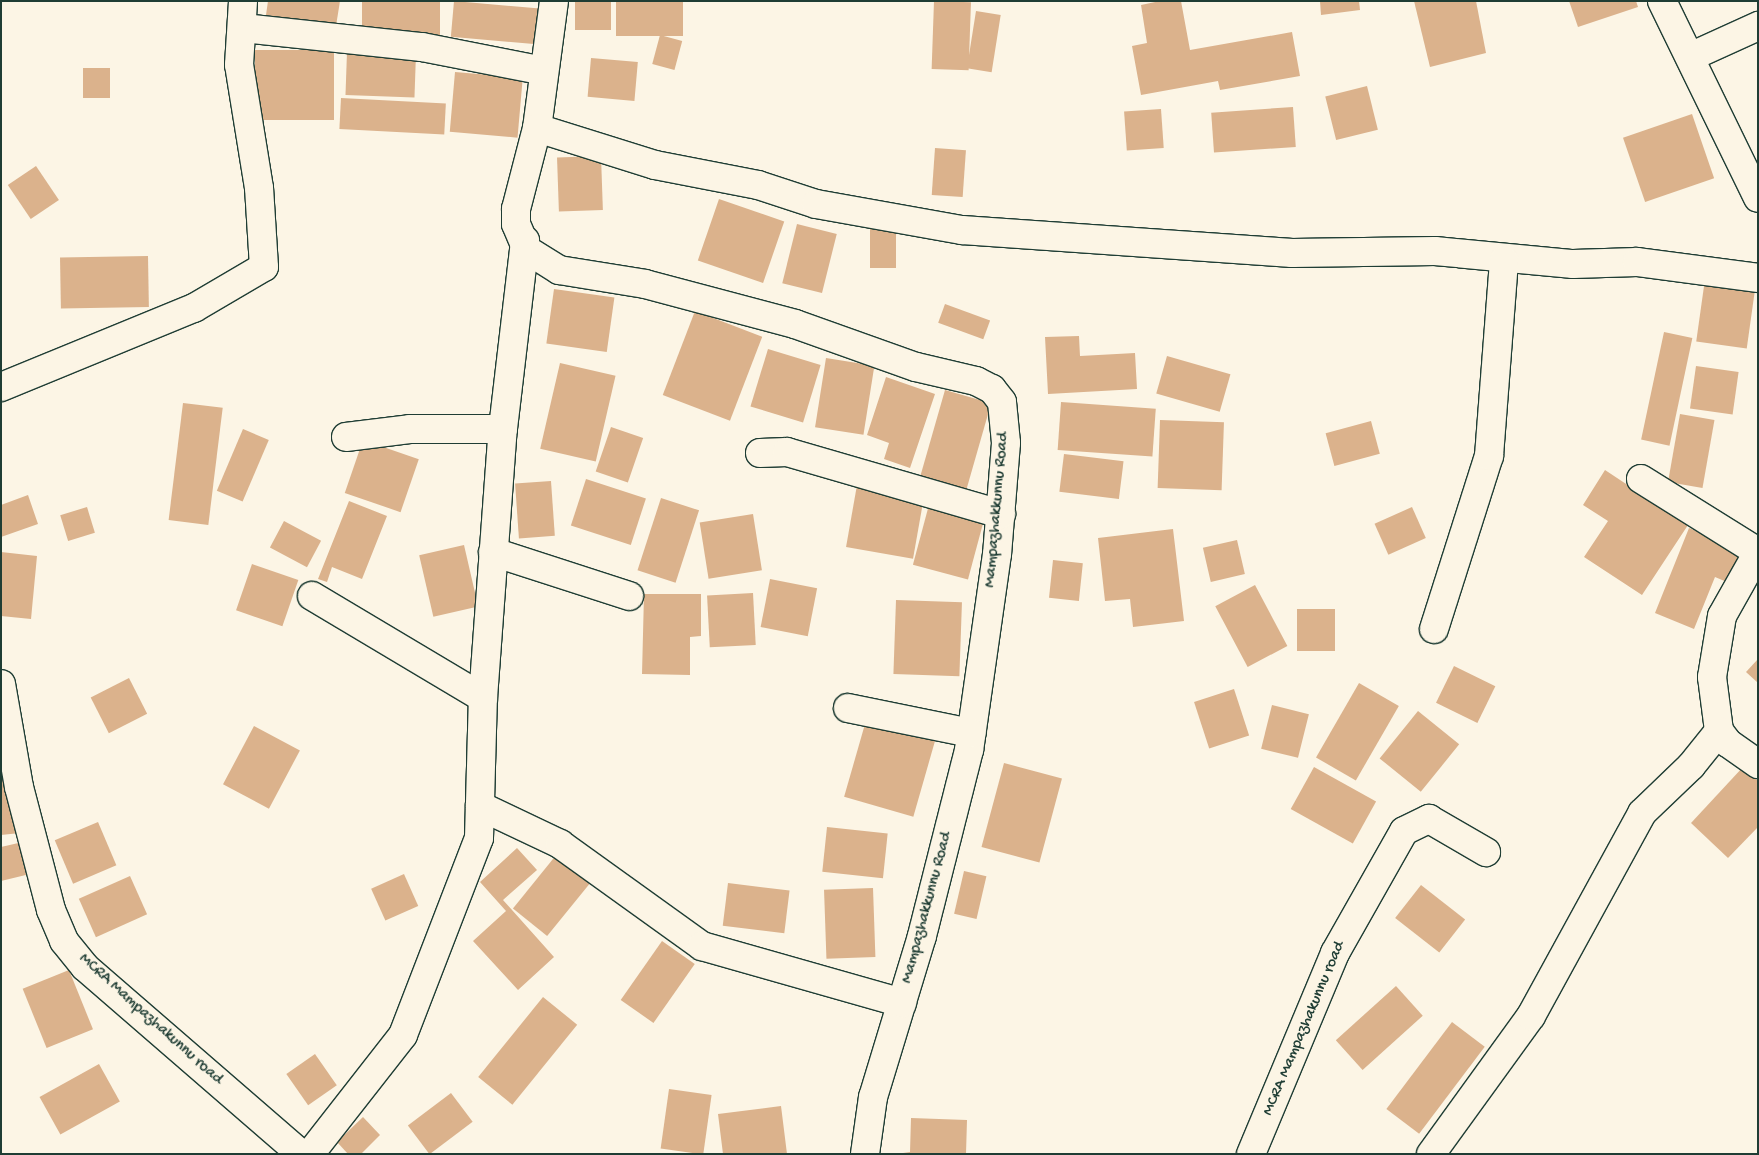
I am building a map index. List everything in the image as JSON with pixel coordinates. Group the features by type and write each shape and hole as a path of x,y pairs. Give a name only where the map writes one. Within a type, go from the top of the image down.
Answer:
{"street":[{"name":"Mampazhakkunnu Road","path":"554,1 537,128 516,209 516,224 525,240 527,250 538,259 559,270 645,284 795,324 992,389 1002,402 1006,418 1001,514 971,733 902,1003 872,1097 865,1154"},
{"path":"1662,1 1758,198"},
{"path":"1,386 194,308 264,267 259,188 240,65 243,14 544,71"},
{"path":"1690,57 1758,26"},
{"path":"537,128 655,165 758,185 816,204 962,230 1292,253 1436,251 1504,260 1637,262 1758,278"},
{"path":"310,1154 403,1035 479,838 483,698 493,552 503,429 525,240"},
{"path":"1434,629 1489,456 1504,260"},
{"path":"346,436 410,429 503,429"},
{"path":"760,453 787,452 1001,514"},
{"path":"1641,479 1758,552 1722,616 1712,677 1719,731 1728,743 1758,764"},
{"path":"493,552 629,596"},
{"path":"312,596 483,698"},
{"name":"MCRA Mampazhakunnu road","path":"1,684 19,787 51,910 64,941 85,967 302,1154"},
{"path":"848,708 971,733"},
{"path":"1431,1154 1531,1016 1642,813 1691,766 1719,731"},
{"path":"480,806 560,844 702,946 902,1003"},
{"name":"MCRA Mampazhakunnu road","path":"1251,1154 1335,952 1404,831 1429,819 1486,852"}],"building":[{"path":"268,1 340,1 336,26 266,15"},
{"path":"362,1 440,1 440,35 362,35"},
{"path":"454,1 540,8 537,44 451,37"},
{"path":"575,1 611,1 611,30 575,30"},
{"path":"616,1 683,1 683,36 616,36"},
{"path":"934,1 971,2 969,70 932,69"},
{"path":"1160,1 1181,1 1190,50 1292,32 1300,76 1220,90 1218,81 1141,95 1132,46 1147,43 1141,5"},
{"path":"1320,1 1359,1 1360,10 1321,15"},
{"path":"1414,1 1476,1 1486,53 1430,67"},
{"path":"1569,1 1636,1 1638,7 1578,27"},
{"path":"976,11 1001,15 992,72 967,68"},
{"path":"660,35 682,41 674,70 652,64"},
{"path":"255,50 334,50 334,120 255,120"},
{"path":"347,52 416,54 414,97 345,95"},
{"path":"591,58 638,62 634,101 588,97"},
{"path":"83,68 110,68 110,98 83,98"},
{"path":"455,72 523,78 518,138 450,132"},
{"path":"1367,86 1378,130 1336,140 1325,96"},
{"path":"341,98 446,103 444,134 339,129"},
{"path":"1293,107 1296,147 1214,153 1211,113"},
{"path":"1161,109 1164,148 1127,150 1124,112"},
{"path":"1692,114 1714,178 1645,202 1623,138"},
{"path":"935,148 966,150 963,197 932,195"},
{"path":"601,156 603,210 559,212 557,158"},
{"path":"36,166 59,200 31,219 8,185"},
{"path":"719,199 784,221 763,283 698,260"},
{"path":"870,220 896,220 896,268 870,268"},
{"path":"797,224 837,234 822,293 782,283"},
{"path":"148,256 149,307 61,309 60,258"},
{"path":"1705,279 1756,286 1747,348 1696,341"},
{"path":"554,289 614,297 607,352 546,343"},
{"path":"945,304 990,320 983,339 938,323"},
{"path":"695,311 762,337 730,421 663,395"},
{"path":"1664,332 1692,338 1669,446 1641,440"},
{"path":"1079,336 1080,356 1135,353 1137,389 1048,394 1045,337"},
{"path":"768,349 821,365 803,422 750,406"},
{"path":"1167,356 1230,374 1220,412 1156,393"},
{"path":"826,358 874,366 863,435 815,427"},
{"path":"560,363 616,376 596,462 540,449"},
{"path":"1696,366 1739,372 1733,415 1690,409"},
{"path":"886,377 935,394 910,468 884,459 889,443 867,435"},
{"path":"945,390 991,403 966,492 920,478"},
{"path":"1061,402 1156,409 1152,457 1058,450"},
{"path":"183,403 223,408 208,525 169,520"},
{"path":"1680,414 1714,420 1702,488 1668,482"},
{"path":"1160,420 1224,422 1222,490 1158,488"},
{"path":"1371,421 1380,454 1334,466 1326,433"},
{"path":"611,427 643,438 628,483 596,471"},
{"path":"243,429 269,440 243,502 217,491"},
{"path":"363,440 419,459 401,512 345,493"},
{"path":"1064,454 1124,461 1119,499 1059,492"},
{"path":"1605,470 1688,525 1642,595 1584,557 1608,521 1583,505"},
{"path":"586,479 646,498 631,545 571,526"},
{"path":"551,481 555,536 519,538 515,484"},
{"path":"857,485 924,497 913,559 846,547"},
{"path":"28,495 38,524 1,537 1,505"},
{"path":"661,498 699,510 676,583 638,570"},
{"path":"349,501 387,516 362,579 332,567 327,582 318,579"},
{"path":"930,501 985,516 968,580 913,565"},
{"path":"87,507 95,533 68,541 60,515"},
{"path":"1412,507 1426,538 1388,555 1375,524"},
{"path":"753,514 762,570 709,579 700,522"},
{"path":"284,521 321,541 307,567 270,547"},
{"path":"1689,528 1747,552 1734,585 1715,577 1694,629 1655,613"},
{"path":"1173,529 1184,621 1133,627 1130,599 1105,601 1098,538"},
{"path":"1237,540 1245,574 1211,582 1203,548"},
{"path":"464,545 478,606 433,617 419,555"},
{"path":"1,552 37,556 31,619 1,616"},
{"path":"1053,560 1083,563 1079,601 1049,598"},
{"path":"252,564 298,580 282,626 236,610"},
{"path":"770,579 817,588 808,636 761,627"},
{"path":"1255,585 1287,646 1248,667 1215,606"},
{"path":"753,593 756,645 710,647 707,595"},
{"path":"644,594 701,594 701,636 690,637 690,675 642,674"},
{"path":"896,600 962,602 959,676 893,674"},
{"path":"1297,609 1335,609 1335,651 1297,651"},
{"path":"1758,659 1758,683 1746,672"},
{"path":"1454,666 1495,686 1477,723 1436,703"},
{"path":"129,678 147,714 109,733 91,698"},
{"path":"1359,683 1399,706 1356,780 1316,757"},
{"path":"1234,689 1249,736 1209,749 1194,702"},
{"path":"1272,705 1309,714 1298,758 1261,749"},
{"path":"1418,711 1459,744 1421,792 1380,758"},
{"path":"867,717 936,737 913,817 844,797"},
{"path":"254,726 300,750 269,809 223,784"},
{"path":"1,762 20,833 1,835"},
{"path":"1004,763 1062,779 1039,863 981,847"},
{"path":"1314,767 1376,801 1353,843 1291,809"},
{"path":"1743,767 1758,781 1758,827 1728,858 1691,823"},
{"path":"98,822 116,865 73,884 55,840"},
{"path":"827,827 888,833 883,878 822,872"},
{"path":"27,841 34,873 1,881 1,847"},
{"path":"517,848 537,870 503,900 554,957 518,990 473,941 506,911 480,882"},
{"path":"557,854 591,882 547,936 513,908"},
{"path":"964,871 986,876 977,919 954,914"},
{"path":"404,874 418,906 385,921 371,889"},
{"path":"130,876 147,914 96,937 79,899"},
{"path":"728,883 790,891 784,933 723,926"},
{"path":"1421,885 1465,919 1439,953 1395,918"},
{"path":"873,888 875,957 826,959 824,890"},
{"path":"662,941 695,964 653,1023 621,1000"},
{"path":"69,970 93,1029 47,1048 23,989"},
{"path":"1396,986 1423,1016 1363,1070 1336,1040"},
{"path":"543,997 577,1025 512,1105 478,1077"},
{"path":"1452,1022 1485,1047 1419,1134 1386,1109"},
{"path":"315,1054 337,1085 308,1105 286,1074"},
{"path":"99,1064 120,1102 60,1135 40,1097"},
{"path":"669,1089 712,1095 703,1154 661,1148"},
{"path":"451,1093 473,1122 430,1154 408,1125"},
{"path":"781,1106 787,1154 723,1154 718,1114"},
{"path":"363,1117 380,1135 361,1154 348,1154 337,1142"},
{"path":"911,1118 967,1120 966,1154 896,1154 910,1152"}]}
